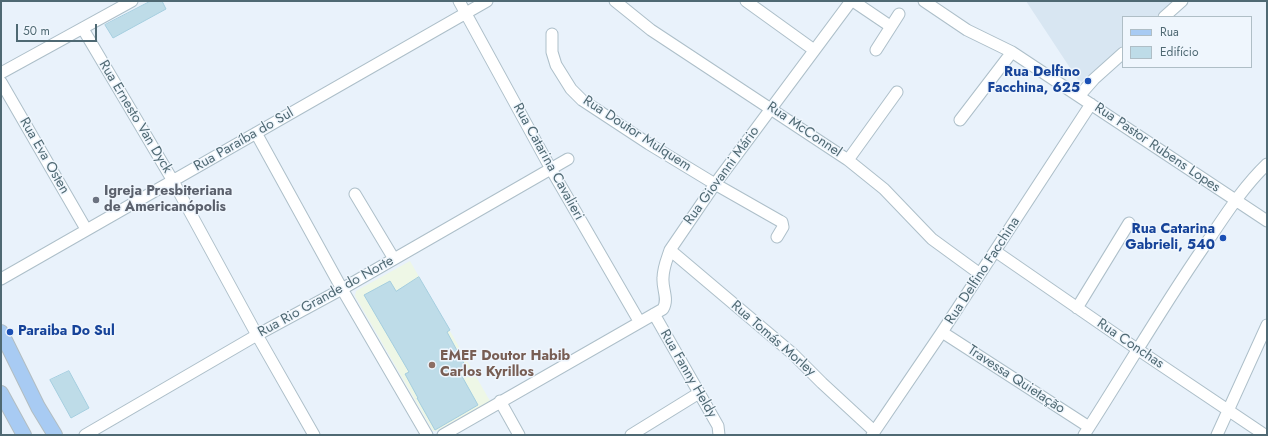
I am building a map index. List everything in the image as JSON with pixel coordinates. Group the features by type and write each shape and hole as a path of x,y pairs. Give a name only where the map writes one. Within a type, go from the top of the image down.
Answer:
{"main road":[{"path":"1,332 38,407 55,435"},
{"path":"1,393 24,435"}],"street":[{"path":"1,74 132,1"},
{"name":"Rua Catarina Cavalieri","path":"459,1 551,169 639,321"},
{"name":"Rua Paraíba do Sul","path":"1,279 487,1"},
{"name":"Rua McConnel","path":"615,1 652,30 772,108 848,160 884,189 932,239 980,274"},
{"path":"746,1 814,50"},
{"path":"852,1 890,26"},
{"name":"Rua Giovanni Mário","path":"654,314 663,309 666,304 663,279 670,250 715,184 852,1"},
{"name":"Rua Pastor Rubens Lopes","path":"924,1 967,30 1012,52 1267,221"},
{"path":"1165,16 1182,1"},
{"path":"876,50 899,14"},
{"name":"Rua Ernesto Van Dyck","path":"83,29 173,181 257,335 314,435"},
{"name":"Rua Doutor Mulquem","path":"552,34 552,52 556,65 571,89 582,100 649,144 782,222 783,227 777,237"},
{"path":"960,120 1012,52"},
{"path":"1078,96 1094,79 1122,54"},
{"name":"Rua Eva Osten","path":"1,82 86,229"},
{"path":"848,160 898,92"},
{"name":"Rua Delfino Facchina","path":"873,433 942,332 1091,104"},
{"path":"256,133 342,289 427,435"},
{"name":"Rua Rio Grande do Norte","path":"85,435 257,335 342,289 568,159"},
{"path":"1087,431 1179,282 1235,200 1250,180 1267,164"},
{"path":"355,194 394,259"},
{"path":"1078,308 1129,222"},
{"name":"Rua Tomás Morley","path":"670,250 793,354 873,433"},
{"name":"Rua Conchas","path":"995,251 1265,435"},
{"path":"443,435 639,321 654,314"},
{"name":"Rua Fanny Heldy","path":"654,314 718,426 719,435"},
{"path":"1217,435 1267,324"},
{"name":"Travessa Quietação","path":"942,332 1087,431"},
{"path":"631,435 699,393"},
{"path":"500,401 520,435"}],"shaded area":[{"path":"1026,1 1174,1 1157,16 1122,16 1122,47 1080,83"},
{"name":"EMEF Doutor Habib Carlos Kyrillos","path":"410,261 490,401 436,431 433,431 355,296 356,291"}],"building":[{"path":"151,1 162,1 166,9 113,38 105,25"},
{"name":"EMEF Doutor Habib Carlos Kyrillos","path":"419,277 450,330 447,332 466,367 459,371 478,405 435,430 405,374 409,372 364,295 390,281 396,291"},
{"path":"69,371 89,408 71,418 50,380"}],"place":[{"name":"Rua Delfino Facchina, 625","path":"1088,81"},
{"name":"Igreja Presbiteriana de Americanópolis","path":"96,200"},
{"name":"Rua Catarina Gabrieli, 540","path":"1223,238"},
{"name":"Paraiba Do Sul","path":"10,332"},
{"name":"EMEF Doutor Habib Carlos Kyrillos","path":"432,365"}]}
